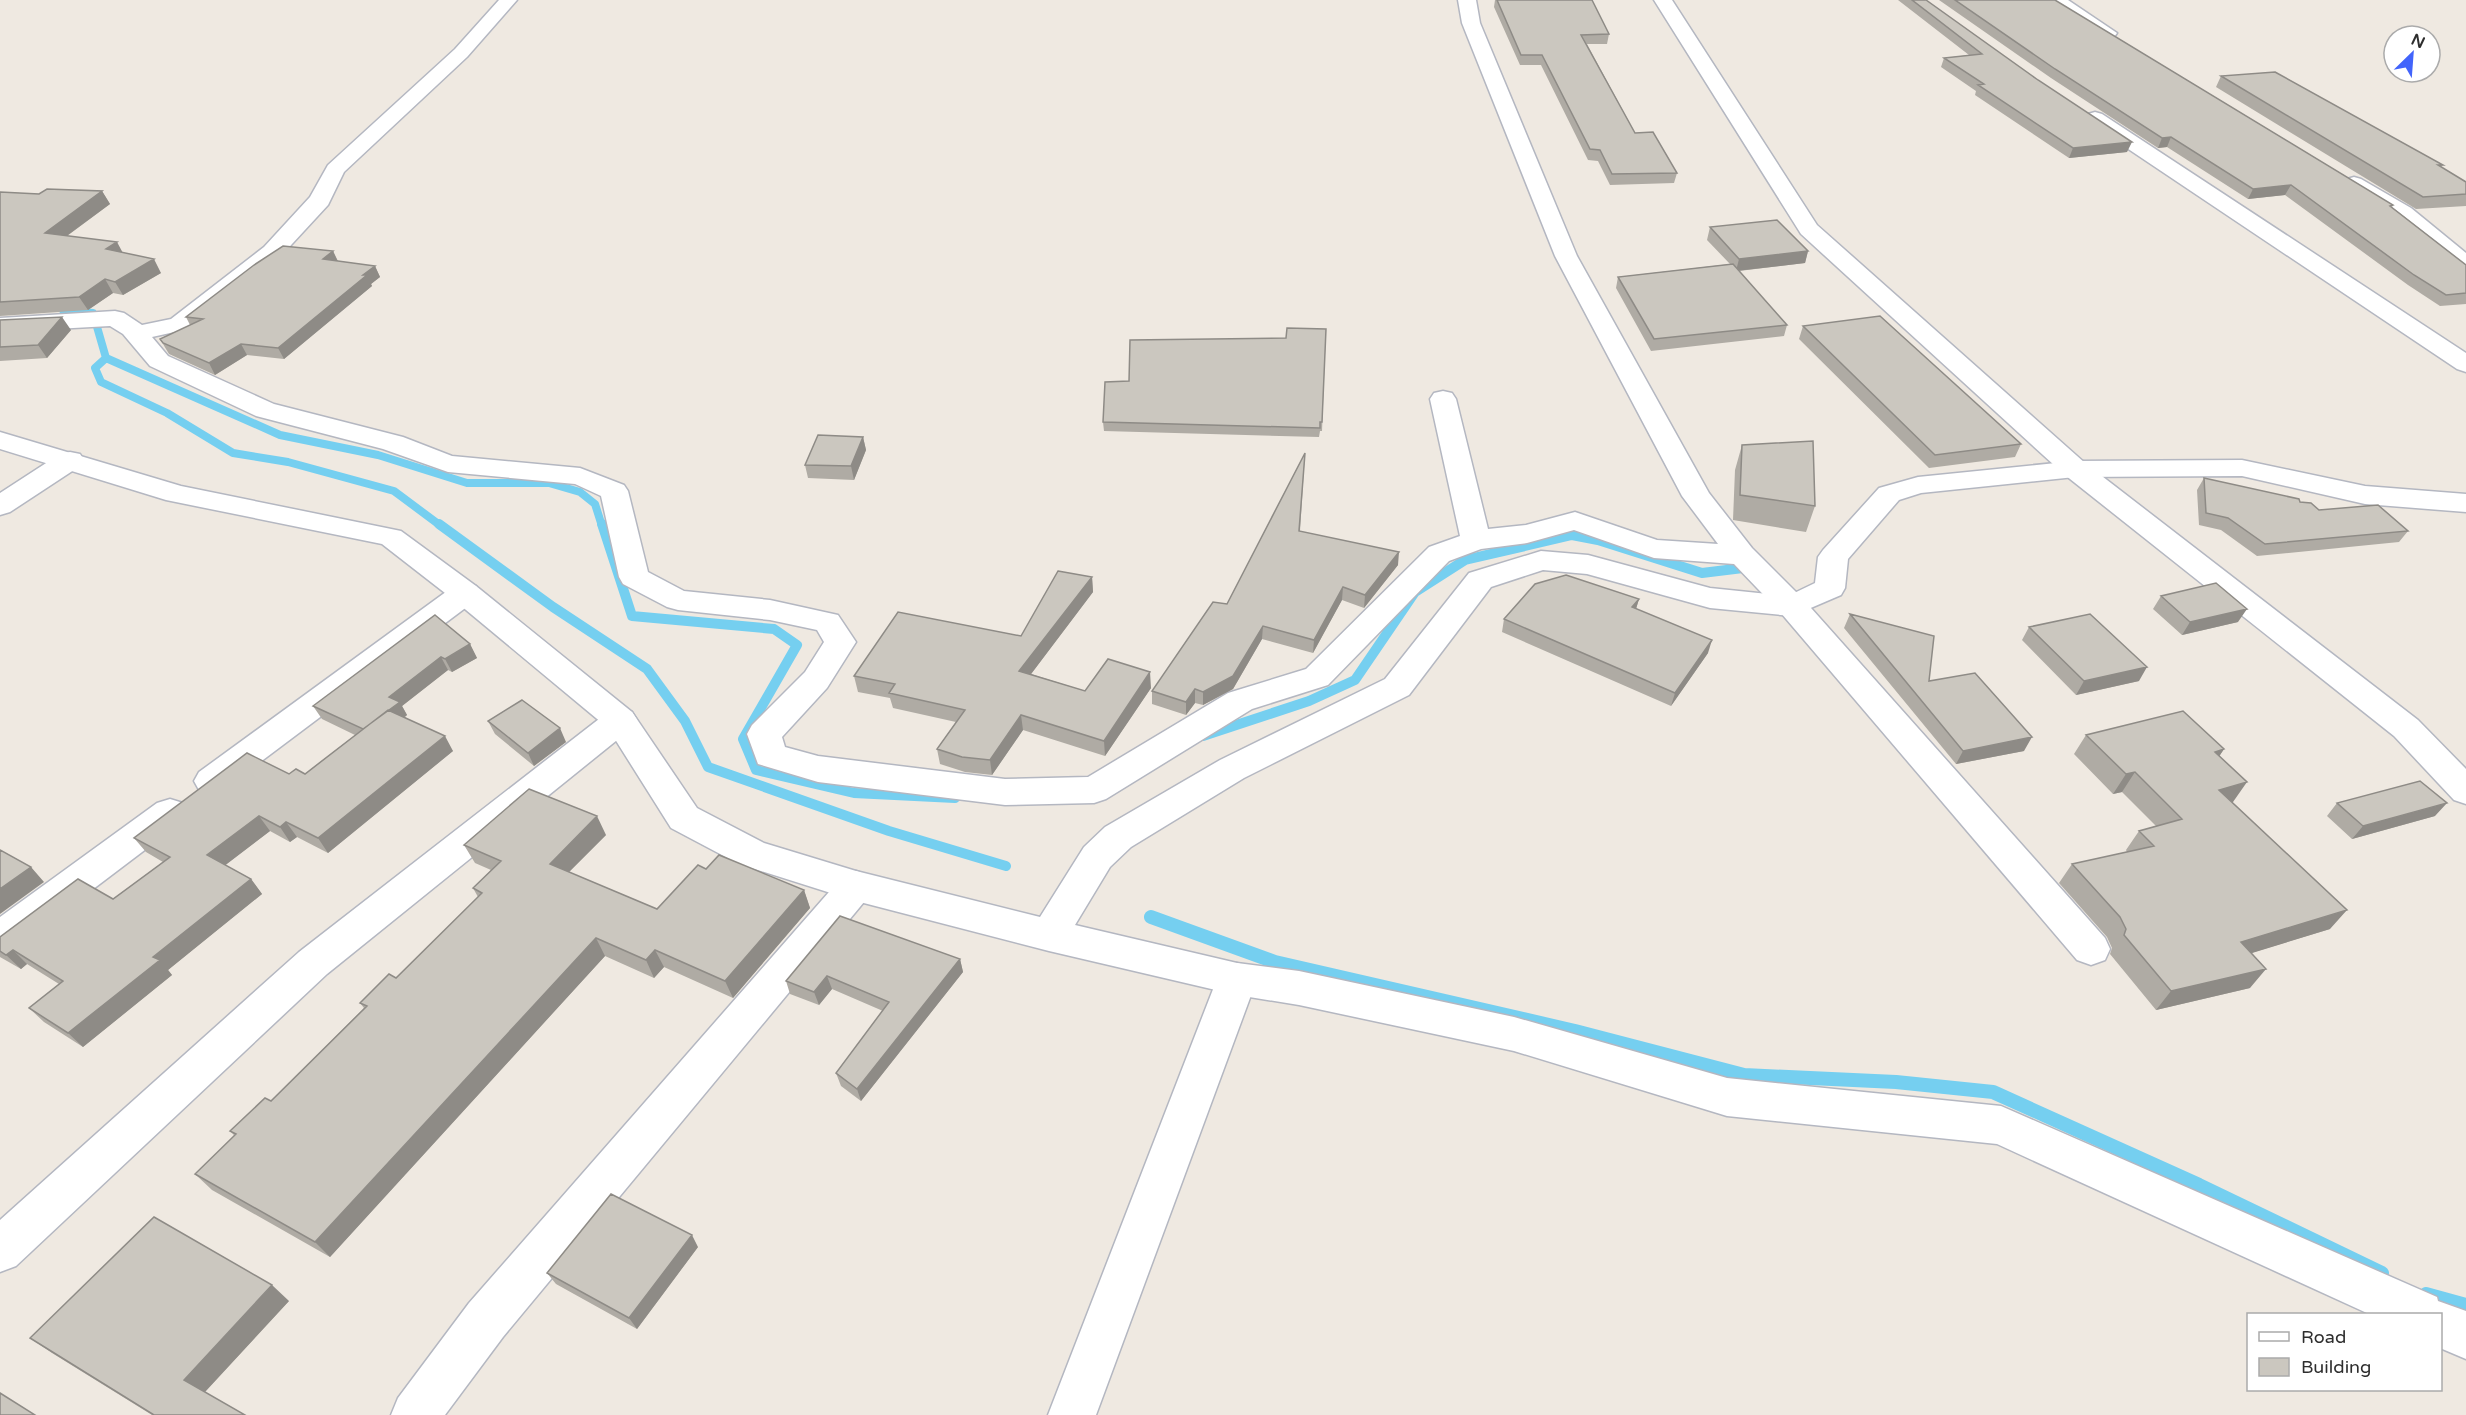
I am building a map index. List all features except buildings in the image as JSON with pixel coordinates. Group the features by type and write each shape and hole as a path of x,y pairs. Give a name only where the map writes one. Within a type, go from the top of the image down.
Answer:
{"street":[{"path":"0,325 60,320 125,326 179,324 272,252 320,200 335,169 461,53 508,0"},
{"path":"1467,0 1472,23 1566,256 1696,496 1742,555 1792,606 2091,949"},
{"path":"1663,0 1809,229 2075,469 2406,728 2466,791"},
{"path":"2056,0 2122,42"},
{"path":"2082,110 2466,363"},
{"path":"2333,170 2403,213 2466,266"},
{"path":"125,326 159,361 265,410 393,443 448,464 580,476 614,491 634,577 678,600 770,610 827,622 840,642 816,680 764,734 770,755 818,770 1005,792 1094,789 1240,701 1317,676 1439,554 1476,540 1527,534 1575,521 1654,549 1742,555"},
{"path":"1443,399 1476,540"},
{"path":"0,440 176,494 391,537 465,593 620,720 684,818 752,854 856,886 1049,935 1238,979 1299,988 1514,1034 1727,1096 2001,1125 2418,1313"},
{"path":"0,506 70,460"},
{"path":"1049,935 1097,857 1118,837 1232,770 1397,687 1480,580 1541,560 1588,565 1710,598 1792,606 1830,588 1833,557 1889,494 1918,485 2075,469 2242,468 2365,495 2466,503"},
{"path":"0,938 465,593"},
{"path":"0,1250 313,963 620,720"},
{"path":"415,1415 486,1320 856,886"},
{"path":"1072,1415 1238,979"},
{"path":"2442,1325 2466,1335"}],"waterway":[{"path":"63,310 93,313 106,358"},
{"path":"106,358 280,435 378,455 467,483 549,483 580,492 595,504 602,526"},
{"path":"106,358 95,368 101,382 167,413 233,453 288,462 394,491 441,526"},
{"path":"439,524 553,607 647,669 685,721 708,767 889,831 1006,866"},
{"path":"602,524 632,616 774,629 797,645 743,739 756,770 854,793 955,798"},
{"path":"1203,736 1309,701 1355,680 1415,592 1465,560 1572,535 1598,540 1702,573 1751,567"},
{"path":"1151,917 1275,962 1575,1031 1744,1075 1896,1082 1993,1092 2199,1185 2382,1273"},
{"path":"2426,1294 2466,1305"}]}
